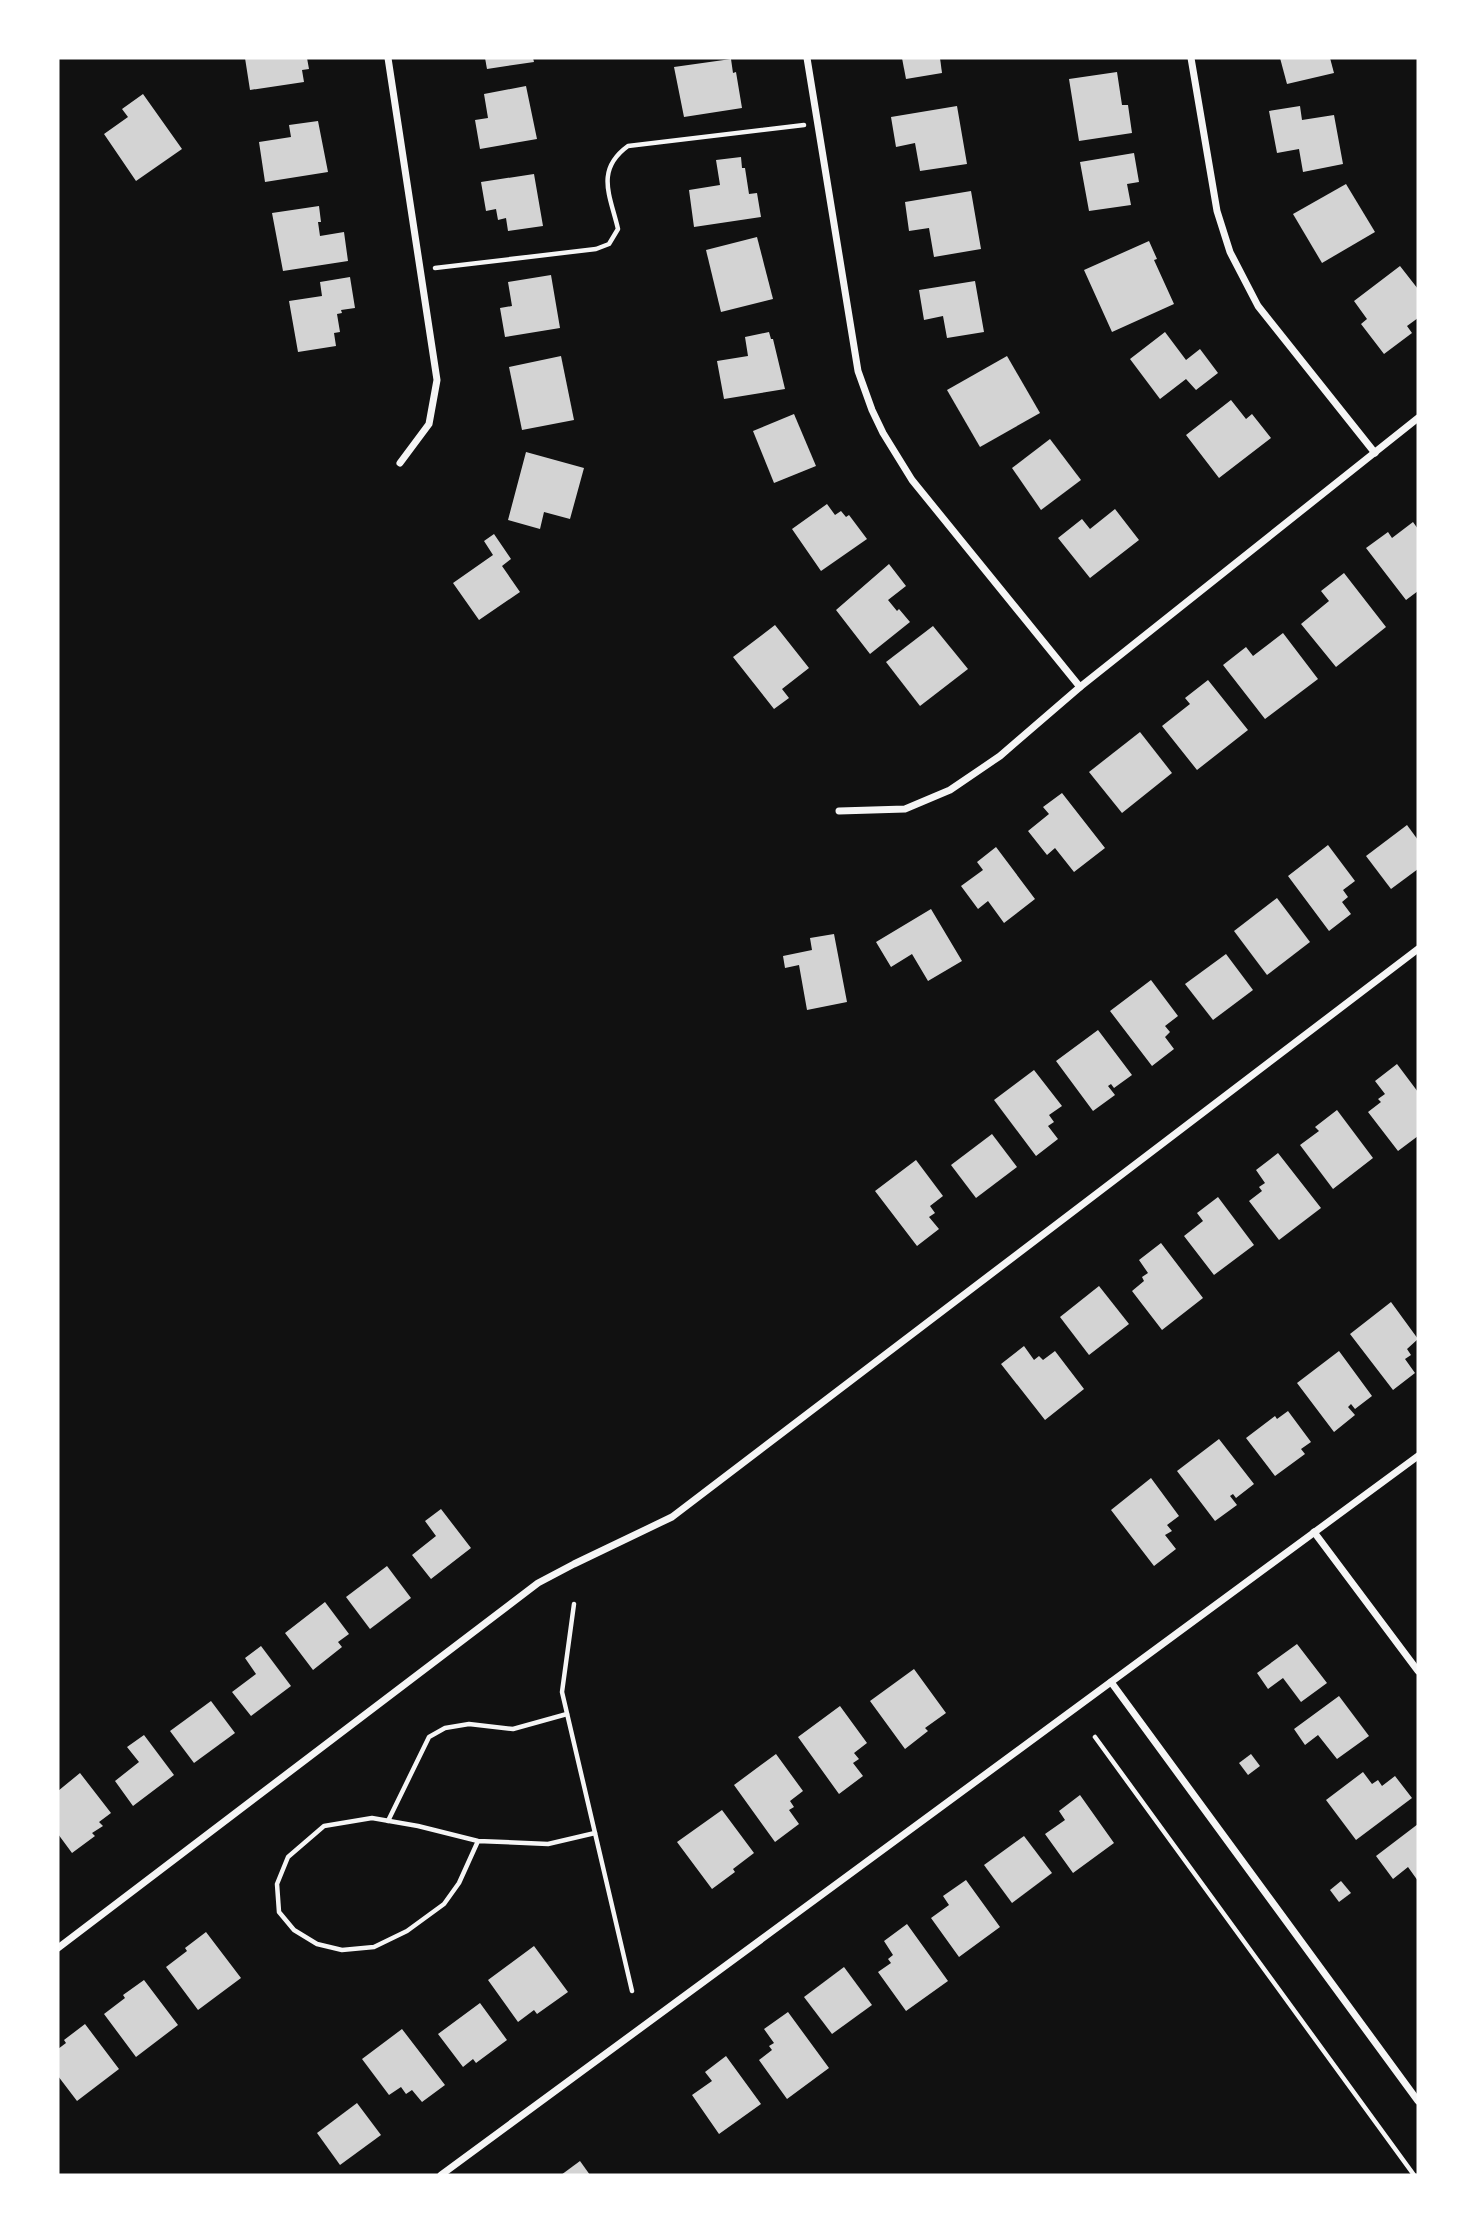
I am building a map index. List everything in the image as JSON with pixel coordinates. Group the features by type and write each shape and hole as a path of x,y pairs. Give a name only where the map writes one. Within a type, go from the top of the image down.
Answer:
{"street":[{"path":"388,58 437,380 429,424 400,463"},
{"path":"807,58 858,371 872,410 912,480 1080,687"},
{"path":"1191,58 1217,211 1230,252 1258,306 1375,453"},
{"path":"839,811 905,809 950,790 1000,756 1080,687 1418,418"},
{"path":"58,1948 538,1583 672,1517 1418,949"},
{"path":"441,2175 1418,1456"},
{"path":"1314,1532 1418,1671"},
{"path":"1111,1682 1418,2101"}],"path":[{"path":"420,270 596,249 609,244 618,229 607,185 608,170 615,155 628,146 819,123"},
{"path":"574,1604 562,1692 632,1991"},
{"path":"388,1821 429,1737 445,1728 469,1724 513,1729 567,1714"},
{"path":"1094,1737 1414,2175"},
{"path":"478,1841 459,1883 444,1904 407,1931 374,1947 342,1950 317,1944 294,1930 279,1912 276,1884 288,1857 324,1826 373,1818 478,1841 548,1844 595,1833"}],"building":[{"path":"245,58 307,58 309,69 302,70 304,82 250,90"},
{"path":"485,58 533,58 534,62 487,69"},
{"path":"902,58 940,58 942,73 906,79"},
{"path":"1280,58 1330,58 1334,73 1287,84"},
{"path":"731,59 742,108 684,117 674,67"},
{"path":"1117,72 1122,105 1128,105 1132,133 1079,141 1069,79"},
{"path":"526,86 537,139 480,149 475,120 488,118 484,94"},
{"path":"143,94 182,149 136,181 104,134 128,117 122,109"},
{"path":"957,106 967,164 920,171 915,143 896,147 891,117"},
{"path":"1300,106 1302,120 1334,115 1343,164 1303,172 1299,149 1277,153 1269,111"},
{"path":"318,121 328,172 265,182 259,142 291,137 289,125"},
{"path":"1134,153 1139,182 1127,184 1131,205 1089,211 1080,162"},
{"path":"741,157 749,194 757,193 761,217 694,227 689,190 720,185 716,160"},
{"path":"534,174 543,226 508,231 506,218 498,220 496,209 486,211 481,182"},
{"path":"1346,184 1375,232 1322,263 1293,214"},
{"path":"971,191 981,249 934,257 929,228 909,231 905,202"},
{"path":"319,206 320,236 344,232 348,261 283,271 272,213"},
{"path":"757,237 773,299 721,312 706,250"},
{"path":"1149,241 1157,259 1154,260 1174,304 1112,332 1084,270"},
{"path":"1400,266 1418,289 1418,318 1407,326 1412,333 1384,354 1361,324 1367,319 1354,301"},
{"path":"551,275 560,328 505,337 500,308 512,306 508,282"},
{"path":"350,277 355,308 341,310 342,313 337,314 340,332 334,333 336,346 298,352 289,301 322,296 320,282"},
{"path":"975,281 984,332 947,338 943,316 924,320 919,290"},
{"path":"769,332 785,389 724,399 717,361 748,356 745,337"},
{"path":"1165,332 1186,360 1200,349 1218,373 1196,390 1186,379 1160,399 1130,359"},
{"path":"561,356 574,420 522,430 509,367"},
{"path":"1007,356 1040,413 980,447 947,390"},
{"path":"1231,400 1246,419 1252,414 1271,438 1219,478 1186,435"},
{"path":"794,414 816,466 774,483 753,431"},
{"path":"1050,439 1081,480 1041,510 1012,468"},
{"path":"526,452 584,468 570,519 544,512 540,529 508,520"},
{"path":"827,504 835,515 841,511 846,517 849,515 867,539 821,571 792,529"},
{"path":"1115,509 1139,540 1090,578 1058,538 1082,519 1090,529"},
{"path":"1413,522 1418,529 1418,591 1406,600 1366,548 1388,532 1392,538"},
{"path":"494,534 511,559 502,566 520,592 479,620 453,583 493,555 484,541"},
{"path":"889,564 906,586 888,600 910,622 870,654 836,610"},
{"path":"1344,573 1386,627 1336,667 1301,624 1329,601 1321,591"},
{"path":"775,625 809,668 782,689 789,698 774,709 733,657"},
{"path":"933,626 968,669 920,706 886,662"},
{"path":"1283,633 1318,679 1265,719 1223,665 1246,647 1253,656"},
{"path":"1208,680 1248,730 1197,770 1162,726 1190,704 1185,698"},
{"path":"1140,732 1172,773 1122,813 1089,772"},
{"path":"1062,793 1105,848 1074,872 1055,848 1047,855 1028,831 1049,814 1043,807"},
{"path":"1407,825 1418,840 1418,869 1391,889 1366,856"},
{"path":"1328,845 1355,881 1343,890 1348,897 1342,902 1351,914 1329,931 1288,876"},
{"path":"996,847 1035,899 1004,923 988,901 978,909 961,886 983,870 977,862"},
{"path":"1277,898 1310,942 1267,975 1234,931"},
{"path":"931,909 962,961 928,981 912,954 891,967 876,942"},
{"path":"834,934 847,1002 807,1010 799,965 785,968 783,956 812,950 810,938"},
{"path":"1226,954 1253,990 1213,1020 1185,984"},
{"path":"1151,980 1178,1016 1165,1026 1170,1032 1165,1037 1174,1049 1152,1066 1110,1011"},
{"path":"1098,1030 1132,1075 1114,1088 1111,1084 1108,1086 1115,1095 1093,1111 1056,1061"},
{"path":"1397,1064 1418,1092 1418,1136 1398,1151 1368,1112 1381,1102 1378,1099 1385,1094 1375,1081"},
{"path":"1034,1070 1062,1106 1049,1115 1054,1122 1048,1126 1058,1139 1036,1156 994,1100"},
{"path":"1337,1110 1373,1158 1333,1189 1300,1145 1319,1131 1315,1127"},
{"path":"992,1134 1017,1167 976,1198 951,1165"},
{"path":"1278,1153 1321,1208 1279,1240 1249,1201 1262,1191 1259,1187 1265,1183 1256,1170"},
{"path":"916,1160 943,1196 930,1206 935,1213 929,1217 939,1229 917,1246 875,1191"},
{"path":"1218,1197 1254,1245 1214,1275 1184,1236 1203,1221 1197,1213"},
{"path":"1161,1243 1203,1298 1162,1330 1132,1291 1144,1281 1142,1277 1148,1273 1139,1260"},
{"path":"1099,1286 1129,1324 1089,1355 1060,1317"},
{"path":"1391,1302 1418,1339 1407,1349 1411,1355 1405,1359 1415,1373 1393,1390 1350,1334"},
{"path":"1024,1346 1034,1360 1039,1356 1043,1360 1055,1351 1084,1389 1045,1420 1001,1364"},
{"path":"1339,1351 1372,1396 1355,1409 1351,1404 1348,1407 1355,1415 1334,1432 1297,1383"},
{"path":"1288,1411 1311,1442 1301,1449 1305,1454 1275,1476 1246,1438 1275,1416 1277,1419"},
{"path":"1219,1439 1254,1484 1236,1498 1233,1494 1230,1496 1237,1505 1215,1521 1177,1471"},
{"path":"1151,1478 1179,1516 1167,1525 1172,1531 1165,1535 1176,1549 1154,1566 1111,1510"},
{"path":"441,1509 471,1548 431,1579 412,1555 436,1536 425,1521"},
{"path":"387,1566 411,1598 370,1629 346,1597"},
{"path":"325,1602 349,1634 338,1642 342,1647 313,1670 285,1633"},
{"path":"1297,1644 1327,1683 1301,1702 1283,1678 1268,1689 1257,1673"},
{"path":"261,1646 291,1686 251,1716 232,1692 256,1674 245,1658"},
{"path":"914,1669 946,1713 925,1728 928,1731 905,1749 870,1701"},
{"path":"1339,1696 1369,1736 1337,1759 1318,1735 1305,1745 1294,1729"},
{"path":"211,1701 235,1733 194,1763 170,1731"},
{"path":"840,1706 867,1743 854,1753 859,1759 853,1763 863,1776 839,1794 798,1737"},
{"path":"144,1735 174,1775 133,1806 115,1781 139,1762 127,1747"},
{"path":"776,1754 803,1791 790,1801 794,1807 789,1810 799,1824 775,1842 734,1785"},
{"path":"1251,1754 1260,1766 1248,1775 1239,1763"},
{"path":"1363,1772 1372,1784 1378,1780 1382,1786 1395,1776 1412,1798 1356,1840 1326,1800"},
{"path":"80,1773 111,1813 99,1822 103,1826 92,1833 95,1836 72,1853 58,1834 58,1791"},
{"path":"1080,1795 1114,1843 1073,1873 1045,1834 1065,1820 1059,1811"},
{"path":"722,1810 754,1853 712,1889 677,1842"},
{"path":"1418,1824 1418,1881 1408,1867 1393,1879 1376,1856"},
{"path":"1024,1836 1052,1873 1012,1903 984,1865"},
{"path":"966,1880 1000,1927 959,1957 931,1918 949,1905 943,1896"},
{"path":"1341,1881 1351,1893 1339,1902 1330,1890"},
{"path":"907,1924 948,1981 906,2011 878,1972 891,1963 888,1959 893,1955 884,1941"},
{"path":"206,1932 241,1978 198,2010 166,1967"},
{"path":"534,1946 568,1992 537,2014 534,2010 518,2022 488,1980"},
{"path":"844,1967 872,2005 832,2034 804,1997"},
{"path":"144,1980 178,2025 136,2057 104,2014 125,1998 123,1995"},
{"path":"480,2003 507,2040 476,2063 473,2059 463,2067 438,2034"},
{"path":"788,2012 829,2068 787,2099 759,2060 772,2050 769,2046 774,2043 764,2029"},
{"path":"85,2024 119,2069 77,2101 58,2076 58,2049 66,2043 64,2040"},
{"path":"402,2029 445,2085 422,2102 412,2090 406,2094 401,2087 389,2095 362,2059"},
{"path":"726,2056 761,2104 719,2134 692,2095 712,2081 705,2072"},
{"path":"357,2103 381,2135 340,2165 317,2133"},
{"path":"580,2161 590,2175 561,2175"}]}
